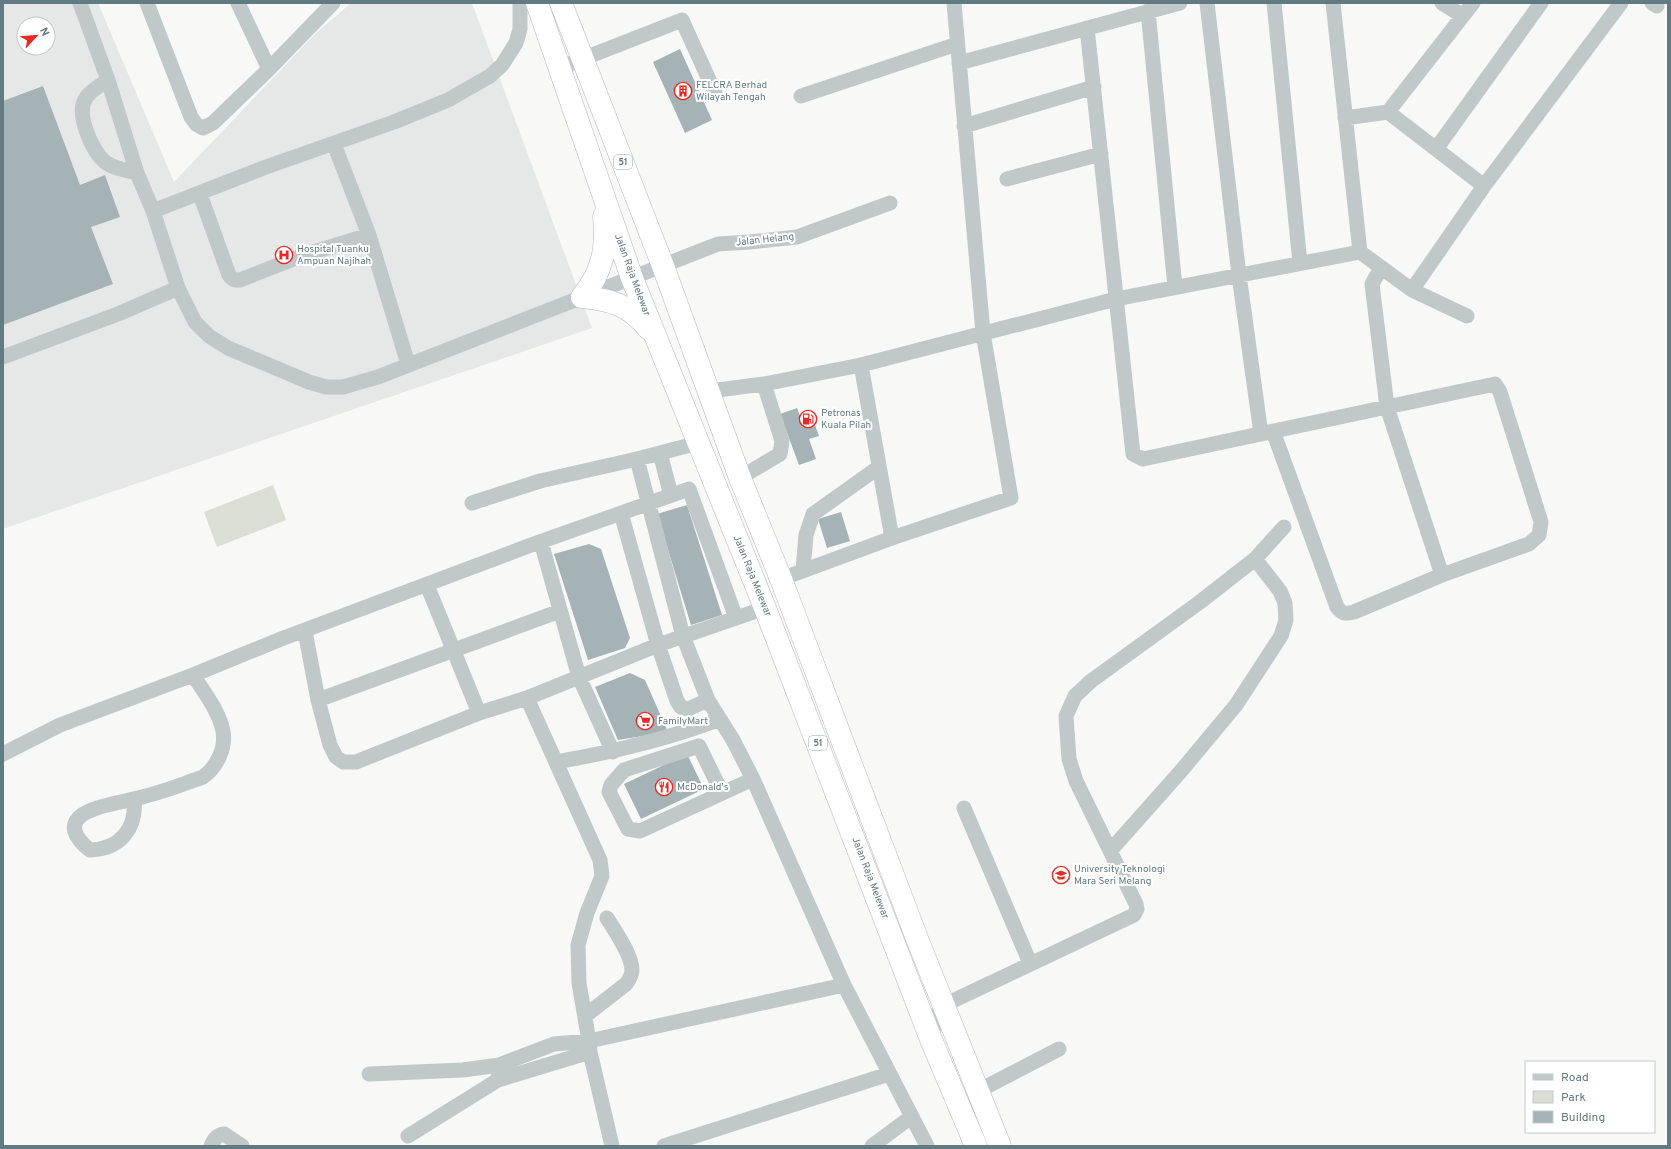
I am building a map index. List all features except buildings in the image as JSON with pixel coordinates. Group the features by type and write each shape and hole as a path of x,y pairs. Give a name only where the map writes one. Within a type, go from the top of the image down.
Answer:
{"highway":[{"name":"Jalan Raja Melewar","path":"535,3 632,278 765,608 888,924 896,951 909,980 932,1042 976,1146"},
{"name":"51","path":"561,3 663,266 710,391 740,478 781,579 918,941 1000,1146"},
{"path":"601,187 606,242 600,266 589,288 582,297 613,302 628,309 643,322 658,341"},
{"path":"896,951 914,957 918,953 918,941"}],"street":[{"name":"Jalan Helang","path":"80,3 108,80 137,173 153,211 178,288 195,322 209,336 228,348 309,382 326,387 343,387 378,377 718,244 797,237 890,203"},
{"path":"148,3 191,117 196,124 203,128 213,123 334,3"},
{"path":"238,3 269,69"},
{"path":"153,211 312,150 334,144 394,122 448,100 490,76 502,64 516,44 520,29 535,3"},
{"path":"781,579 892,538 1011,498 983,333 954,3"},
{"path":"959,63 1180,3"},
{"path":"1087,28 1133,454 1143,459 1267,433 1495,384 1500,392 1541,522 1539,535 1529,544 1442,575 1354,612 1345,614 1337,607 1267,433 1239,274 1207,3"},
{"path":"1274,3 1300,263"},
{"path":"1333,3 1360,252 1412,290 1467,316"},
{"path":"1442,3 1463,16"},
{"path":"1345,118 1388,112 1473,3"},
{"path":"1436,149 1541,3"},
{"path":"1412,290 1484,186 1622,3"},
{"path":"1148,11 1174,287"},
{"path":"559,68 682,20 715,93"},
{"path":"800,96 957,44"},
{"path":"108,80 86,97 82,107 82,118 91,143 104,161 113,167 137,173"},
{"path":"964,126 1094,87"},
{"path":"1388,112 1484,186"},
{"path":"334,144 369,235 408,364"},
{"path":"1007,179 1101,154"},
{"path":"200,194 229,275 231,279 235,280 240,280 301,256 369,235"},
{"path":"710,391 764,384 861,366 1116,299 1239,274 1360,252"},
{"path":"1381,268 1372,284 1387,407 1442,575"},
{"path":"3,357 118,314 178,288"},
{"path":"861,366 892,538"},
{"path":"740,478 780,454 782,441 764,384"},
{"path":"472,503 540,481 637,460 698,443"},
{"path":"660,453 671,495"},
{"path":"637,460 683,636 708,700 734,740 844,985 927,1146"},
{"path":"803,570 806,535 813,514 879,467"},
{"path":"3,754 60,725 541,542 689,489 736,618"},
{"path":"621,513 658,645 677,701 681,707 688,709 708,700"},
{"path":"932,1042 936,1015 944,1005 1134,915 1137,909 1136,904 1076,781 1069,759 1066,716 1075,696 1091,681 1200,602 1255,559 1284,527"},
{"path":"541,542 579,677 612,752"},
{"path":"1110,852 1236,705 1281,636 1286,620 1285,603 1280,590 1255,559"},
{"path":"427,585 479,713"},
{"path":"305,631 318,700 330,745 336,757 343,762 356,762 479,713 527,698 658,645 765,608"},
{"path":"318,700 560,610"},
{"path":"134,799 172,789 203,777 219,760 222,749 223,732 210,702 193,675"},
{"path":"527,698 600,860 602,876 587,913 578,945 579,983 589,1046 612,1146"},
{"path":"556,762 612,752 669,737 720,719"},
{"path":"722,793 699,746 624,770 611,785 609,792 628,829 640,831 722,793 752,779"},
{"path":"964,808 1030,963"},
{"path":"585,1016 626,984 630,978 632,969 627,953 607,918"},
{"path":"909,980 930,999 944,1005"},
{"path":"408,1136 498,1080 589,1046 844,985"},
{"path":"369,1074 463,1070 499,1065 554,1044 589,1046"},
{"path":"978,1091 1059,1048"},
{"path":"498,1080 499,1065"},
{"path":"664,1146 889,1074"},
{"path":"872,1146 911,1117"},
{"path":"211,1146 219,1134 224,1134 242,1146"}],"shaded area":[{"name":"Hospital Tuanku Ampuan Najihah","path":"3,3 98,3 174,182 316,33 351,3 472,3 592,328 3,529"}],"green space":[{"path":"273,485 286,520 217,547 204,512"}],"place":[{"name":"FELCRA Berhad Wilayah Tengah","path":"683,91"},
{"name":"Hospital Tuanku Ampuan Najihah","path":"284,255"},
{"name":"Petronas Kuala Pilah","path":"808,419"},
{"name":"FamilyMart","path":"645,721"},
{"name":"McDonald's","path":"664,787"},
{"name":"University Teknologi Mara Seri Melang","path":"1061,875"}]}
